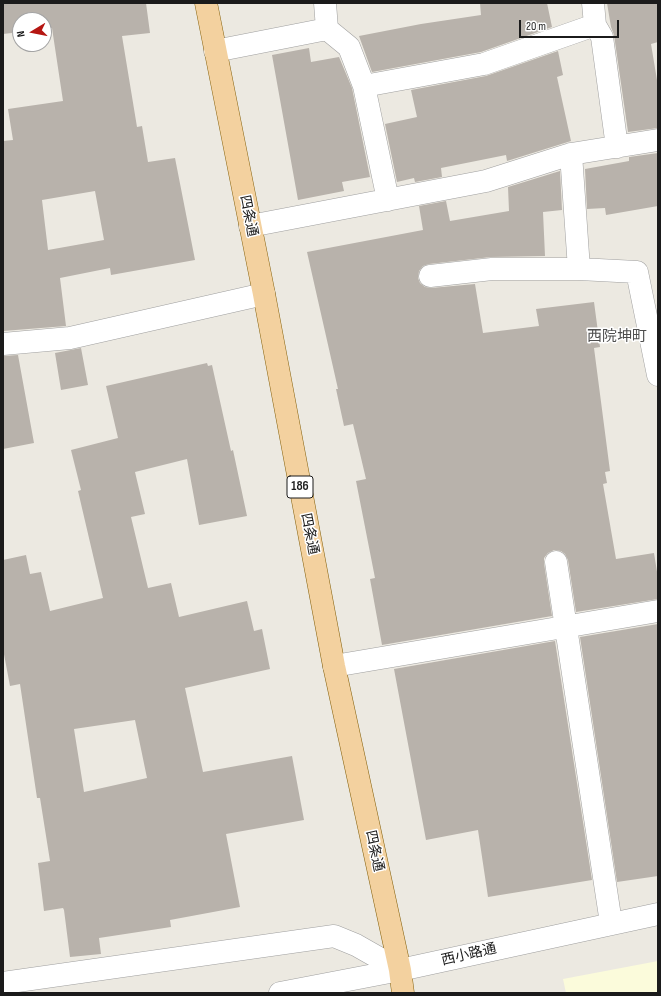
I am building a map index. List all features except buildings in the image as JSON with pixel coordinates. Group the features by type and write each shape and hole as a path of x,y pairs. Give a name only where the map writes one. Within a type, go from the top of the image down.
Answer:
{"main road":[{"name":"四条通","path":"206,3 264,294 334,666 400,970 403,993"}],"street":[{"path":"325,3 327,29 349,47 364,86 388,200"},
{"path":"593,3 595,25 602,36 617,147"},
{"path":"364,86 484,64 595,25"},
{"path":"215,51 327,29"},
{"path":"250,226 486,180 571,154 658,140"},
{"path":"571,154 579,269"},
{"path":"430,276 492,269 579,269 637,272 658,375"},
{"path":"3,344 70,338 264,294"},
{"path":"556,562 612,924"},
{"path":"334,666 658,611"},
{"name":"西小路通","path":"280,993 400,970 658,914"},
{"path":"3,983 334,936 356,945 400,970"}],"shaded area":[{"path":"658,961 658,993 566,993 563,979"}],"district":[{"name":"西院坤町","path":"617,337"}]}
